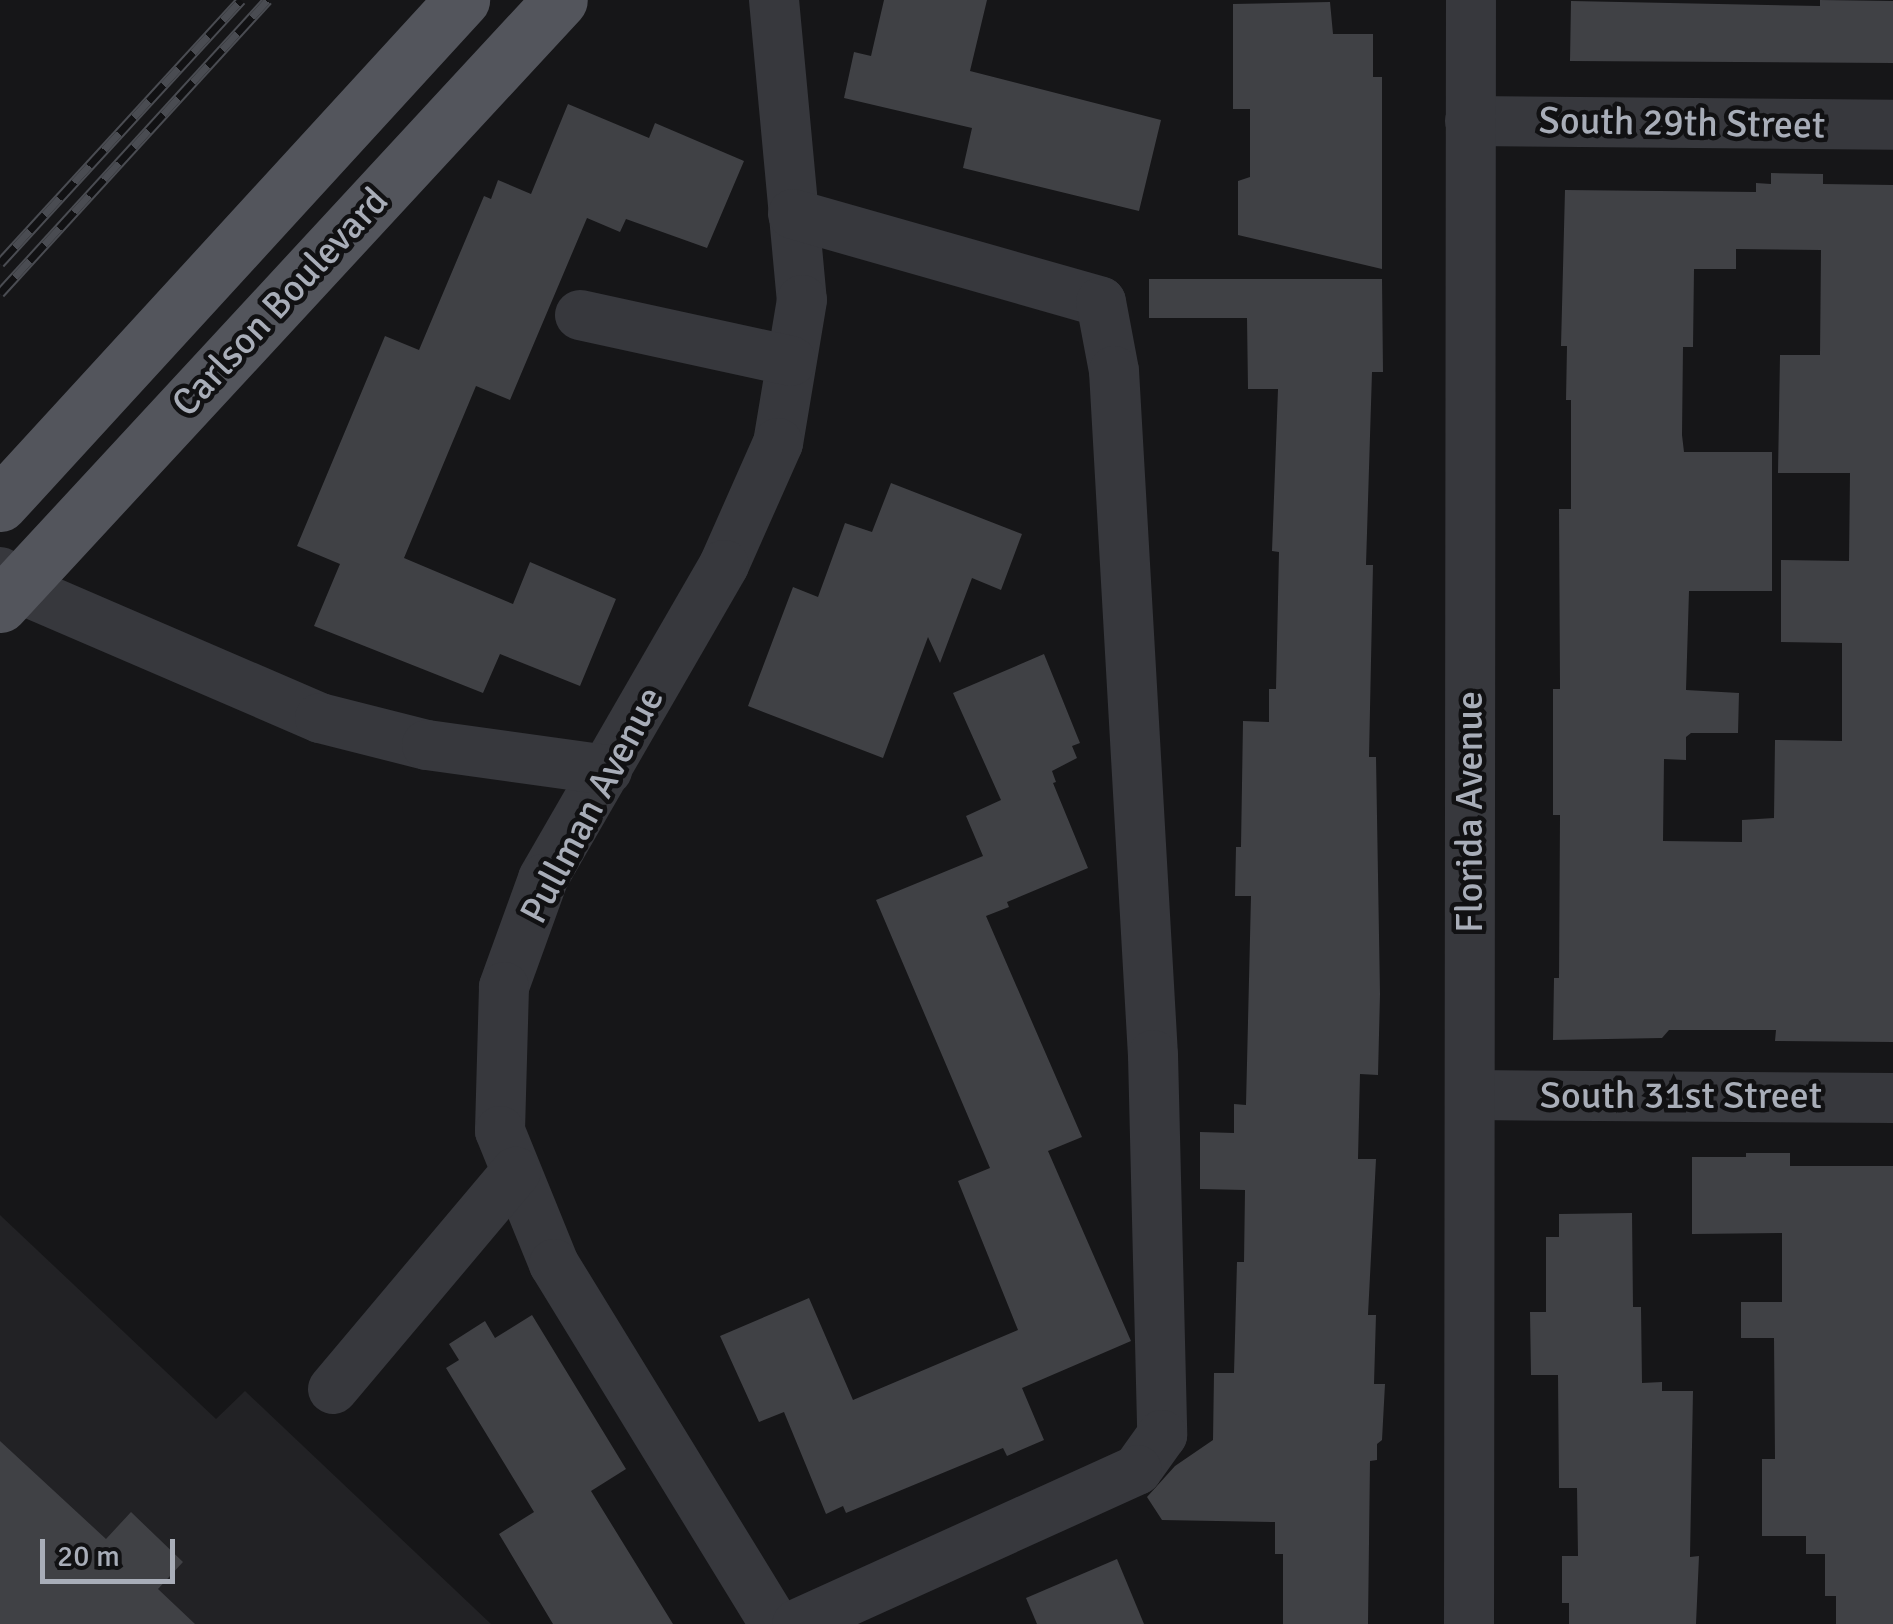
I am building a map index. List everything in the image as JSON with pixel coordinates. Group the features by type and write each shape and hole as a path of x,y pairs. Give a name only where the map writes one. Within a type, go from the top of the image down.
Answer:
{"main road":[{"name":"Carlson Boulevard","path":"0,504 462,0"},
{"name":"Carlson Boulevard","path":"5,588 560,0"}],"street":[{"name":"Pullman Avenue","path":"774,0 802,300 778,443 724,565 544,880 504,988 500,1131 554,1264 775,1624"},
{"name":"Florida Avenue","path":"1469,1624 1471,0"},
{"name":"South 29th Street","path":"1470,121 1893,125"},
{"path":"794,214 1102,302 1114,371 1153,1056 1162,1435 1137,1470 797,1624"},
{"path":"580,314 791,361"},
{"path":"5,588 320,718 428,745 607,770"},
{"name":"South 31st Street","path":"1470,1095 1893,1098"},
{"path":"333,1390 516,1172"}],"shaded area":[{"path":"0,1215 216,1419 245,1391 491,1624 0,1624"}],"building":[{"path":"884,0 987,0 970,71 1161,120 1139,211 963,168 972,128 844,98 854,52 871,56"},
{"path":"1820,0 1893,1 1893,63 1570,61 1571,1 1820,6"},
{"path":"1330,2 1333,34 1373,34 1373,77 1382,77 1382,269 1238,235 1238,181 1250,177 1250,109 1233,109 1233,4"},
{"path":"568,104 649,138 655,123 744,161 707,248 626,219 620,232 587,218 510,400 476,386 404,558 513,604 530,562 616,599 580,686 500,654 483,693 314,626 340,564 297,546 385,336 419,350 484,196 491,199 498,180 531,194"},
{"path":"1771,173 1823,174 1823,184 1893,185 1893,1042 1775,1041 1776,1030 1669,1030 1662,1038 1553,1040 1554,978 1559,978 1560,815 1553,815 1553,689 1560,689 1559,509 1571,509 1571,400 1566,400 1567,346 1561,346 1565,190 1756,192 1756,183 1771,184","holes":["1736,249 1821,250 1820,355 1780,355 1778,473 1850,473 1849,561 1781,560 1781,642 1842,643 1842,741 1775,740 1774,818 1742,820 1742,842 1663,841 1664,759 1686,760 1686,737 1691,733 1738,733 1739,693 1686,690 1689,591 1772,591 1772,452 1684,452 1683,347 1693,347 1694,269 1736,269"]},
{"path":"1149,279 1382,279 1383,372 1372,372 1366,565 1373,565 1369,757 1376,757 1378,1075 1360,1074 1358,1159 1376,1159 1368,1315 1376,1315 1374,1384 1385,1384 1382,1440 1377,1444 1377,1460 1370,1461 1368,1624 1283,1624 1283,1554 1275,1554 1275,1522 1162,1520 1147,1497 1175,1466 1213,1440 1214,1373 1234,1373 1237,1262 1244,1262 1245,1190 1200,1189 1200,1132 1234,1133 1234,1104 1246,1105 1251,896 1235,896 1236,847 1241,847 1243,721 1269,722 1269,689 1276,689 1279,552 1272,551 1278,389 1248,389 1247,318 1149,318"},
{"path":"891,483 1022,534 1001,590 972,578 940,663 928,637 883,758 748,706 793,587 818,597 845,523 872,532"},
{"path":"1044,654 1080,743 1072,746 1077,758 1052,771 1056,782 1053,783 1088,868 1007,902 1009,907 986,916 1082,1137 1048,1151 1131,1341 1022,1388 1044,1440 1007,1456 1003,1448 846,1513 843,1506 826,1514 784,1412 759,1422 720,1336 809,1298 853,1400 1018,1330 958,1181 990,1168 876,900 983,856 966,816 1001,800 953,693"},
{"path":"1746,1153 1790,1153 1790,1166 1893,1166 1893,1624 1836,1624 1836,1596 1825,1596 1825,1554 1806,1554 1806,1536 1762,1536 1762,1459 1775,1459 1774,1338 1741,1338 1741,1302 1782,1302 1782,1233 1692,1234 1692,1157 1746,1157"},
{"path":"1632,1213 1633,1307 1641,1307 1642,1383 1662,1382 1662,1391 1693,1391 1690,1557 1699,1556 1696,1624 1569,1624 1569,1603 1562,1603 1562,1556 1578,1556 1577,1488 1559,1488 1558,1375 1531,1375 1530,1312 1546,1312 1546,1237 1559,1237 1559,1214"},
{"path":"532,1315 626,1469 591,1491 673,1624 553,1624 499,1534 534,1512 446,1368 459,1360 449,1344 485,1321 495,1338"},
{"path":"0,1441 106,1539 131,1512 183,1562 158,1589 195,1624 0,1624"},
{"path":"1117,1559 1144,1624 1037,1624 1026,1598"}],"railway":[{"path":"0,263 241,0"},
{"path":"0,293 268,0"}]}
